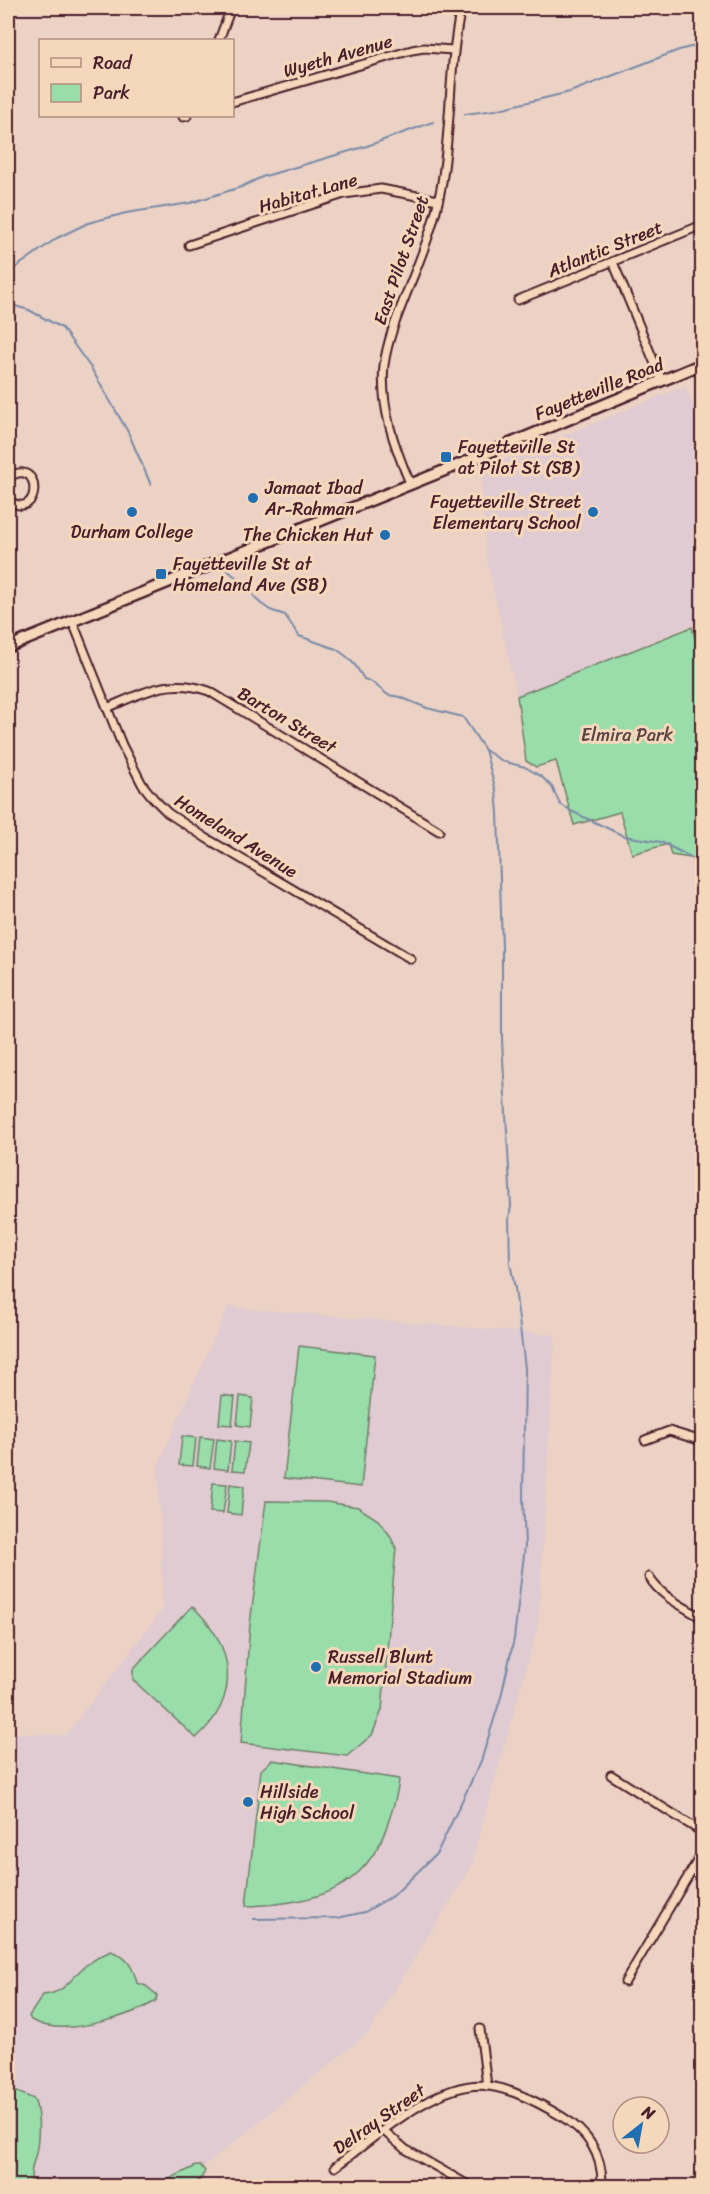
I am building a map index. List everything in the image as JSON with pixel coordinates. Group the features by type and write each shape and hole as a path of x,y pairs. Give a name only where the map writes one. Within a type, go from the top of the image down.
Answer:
{"main road":[{"name":"Fayetteville Road","path":"8,646 702,364"}],"street":[{"path":"219,39 231,8"},
{"name":"East Pilot Street","path":"410,483 395,447 388,420 384,366 395,323 430,232 438,200 446,159 453,50 461,8"},
{"name":"Wyeth Avenue","path":"234,101 412,50 424,48 453,50"},
{"name":"Habitat Lane","path":"189,245 344,194 381,189 438,200"},
{"name":"Atlantic Street","path":"518,300 702,225"},
{"path":"613,262 662,381"},
{"path":"8,478 16,473 24,474 31,478 35,486 30,501 22,505 8,500"},
{"name":"Homeland Avenue","path":"72,621 122,745 142,784 168,813 206,838 411,959"},
{"name":"Barton Street","path":"107,708 154,688 165,686 186,685 209,691 439,831"},
{"path":"645,1440 669,1431 702,1441"},
{"path":"650,1577 656,1588 664,1595 702,1618"},
{"path":"611,1774 702,1832"},
{"path":"625,1982 702,1854"},
{"path":"480,2029 487,2086"},
{"name":"Delray Street","path":"335,2167 433,2098 464,2088 487,2086 514,2093 577,2126 592,2142 597,2153 603,2174 602,2187"},
{"path":"384,2131 405,2149 470,2187"}],"shaded area":[{"name":"Fayetteville Street Elementary School","path":"685,386 702,427 702,621 517,696 486,555 480,470"},
{"name":"Hillside High School","path":"228,1307 555,1335 538,1625 470,1869 368,2033 180,2186 8,2186 8,1733 66,1735 163,1609 158,1465"}],"green space":[{"name":"Elmira Park","path":"692,627 699,652 702,651 702,857 697,859 671,855 668,844 632,854 620,812 574,825 556,761 536,767 526,761 517,696"},
{"path":"299,1346 375,1355 361,1487 284,1478"},
{"path":"222,1395 235,1397 232,1425 219,1424"},
{"path":"240,1396 253,1398 250,1427 237,1425"},
{"path":"182,1436 196,1438 193,1466 179,1465"},
{"path":"200,1437 214,1439 210,1468 197,1466"},
{"path":"217,1439 231,1441 228,1470 214,1468"},
{"path":"235,1441 249,1443 245,1471 232,1470"},
{"path":"213,1483 227,1484 223,1513 210,1512"},
{"path":"230,1484 244,1486 241,1515 227,1513"},
{"name":"Russell Blunt Memorial Stadium","path":"266,1501 327,1502 358,1507 378,1520 396,1548 382,1710 372,1735 347,1756 241,1743 250,1624"},
{"path":"192,1606 217,1638 224,1655 227,1672 226,1689 221,1706 211,1722 196,1738 133,1680 133,1669"},
{"path":"272,1760 399,1779 398,1790 378,1846 366,1865 351,1879 334,1890 314,1897 293,1902 246,1906 261,1770"},
{"path":"111,1951 128,1963 137,1983 146,1986 157,1995 156,2001 133,2012 88,2025 46,2026 31,2020 29,2016 43,1995 51,1994 67,1985 85,1966"},
{"path":"8,2088 34,2099 36,2105 38,2133 31,2173 32,2186 8,2186 8,2161 13,2153 8,2143"},
{"path":"196,2166 201,2166 205,2171 202,2178 191,2185 184,2187 155,2186"}],"waterway":[{"path":"465,114 495,110 570,92 679,50 702,44"},
{"path":"8,273 57,238 88,223 126,213 190,203 241,187 262,177 367,146 433,122"},
{"path":"8,304 29,310 62,328 91,368 128,432 151,485"},
{"path":"226,569 244,584 260,603 270,610 285,615 299,636 336,649 355,665 364,679 372,682 388,695 463,717 485,750 502,761 525,767 542,777 552,787 560,804 624,836 661,842 702,863"},
{"path":"253,1919 337,1918 365,1912 394,1895 437,1853 481,1761 501,1697 514,1639 525,1546 523,1497 525,1368 510,1263 511,1206 502,1040 498,813 496,791 485,750"}],"place":[{"name":"Fayetteville St at Pilot St (SB)","path":"446,457"},
{"name":"Jamaat Ibad Ar-Rahman","path":"253,498"},
{"name":"Durham College","path":"132,512"},
{"name":"Fayetteville Street Elementary School","path":"593,512"},
{"name":"The Chicken Hut","path":"385,535"},
{"name":"Fayetteville St at Homeland Ave (SB)","path":"161,574"},
{"name":"Russell Blunt Memorial Stadium","path":"316,1667"},
{"name":"Hillside High School","path":"248,1802"}]}
